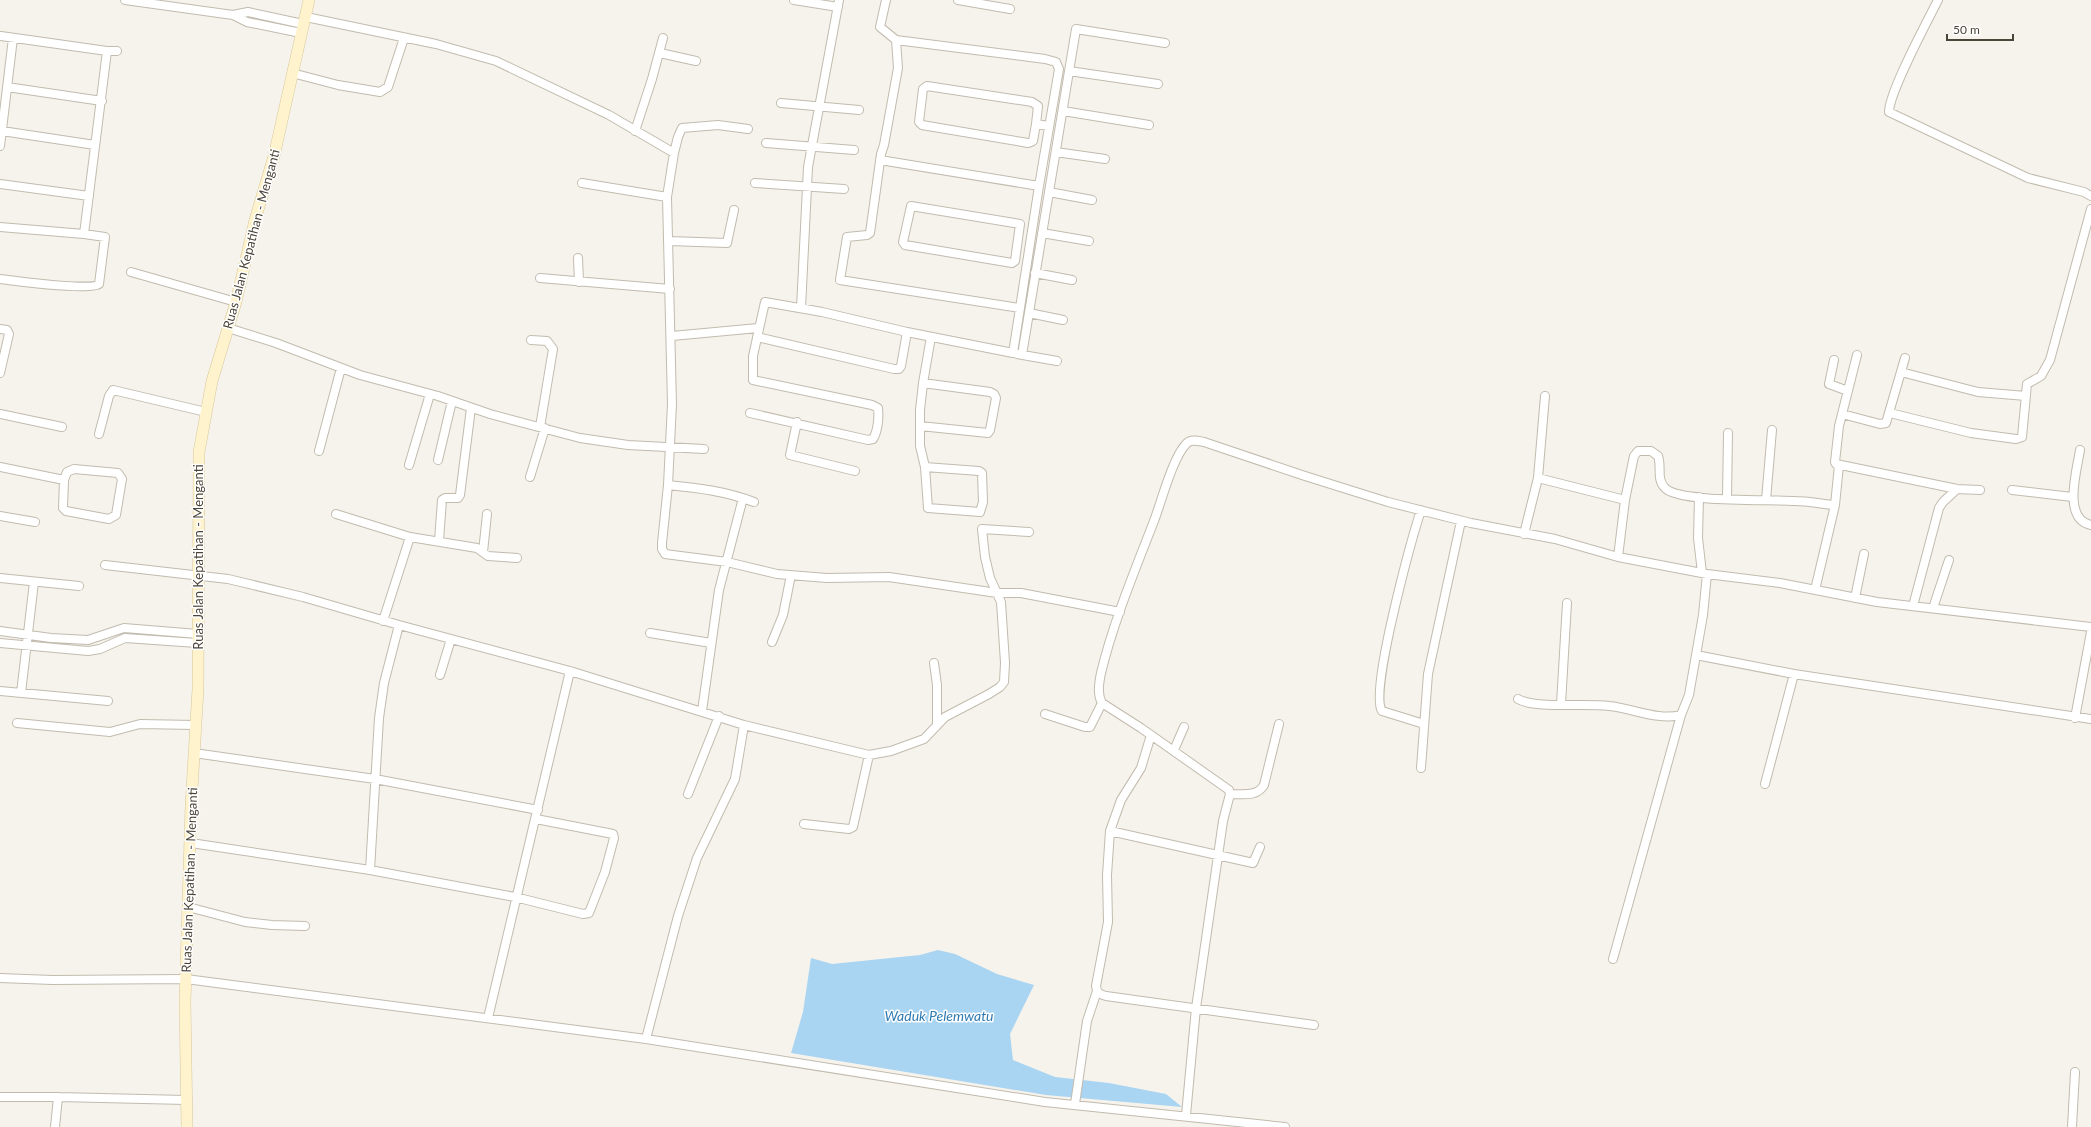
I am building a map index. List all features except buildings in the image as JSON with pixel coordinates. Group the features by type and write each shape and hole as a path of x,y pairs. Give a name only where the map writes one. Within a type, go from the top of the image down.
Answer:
{"main road":[{"name":"Ruas Jalan Kepatihan - Menganti","path":"186,1127 186,979 190,843 198,689 197,575 199,452 206,412 221,347 236,302 255,220 274,156 309,0"}],"street":[{"path":"125,0 233,15 247,22 303,25 404,38 436,44 496,61 609,115 674,152"},
{"path":"794,0 839,3 812,145 806,187 800,308"},
{"path":"886,0 880,26 896,40 1052,60 1058,64 1059,69 1029,246 1013,353"},
{"path":"958,0 1010,9"},
{"path":"1938,0 1899,81 1889,107 1889,112 2028,178 2084,192 2091,196"},
{"path":"1022,355 1076,29 1165,43"},
{"path":"0,36 107,51 117,51"},
{"path":"0,146 13,38"},
{"path":"292,73 344,86 380,92 388,87 404,38"},
{"path":"635,131 660,53 663,38"},
{"path":"896,40 898,68 880,160 870,233 867,236 847,237 840,280 1020,308"},
{"path":"84,234 102,101 107,51"},
{"path":"660,53 696,61"},
{"path":"1069,71 1158,84"},
{"path":"928,86 1032,102 1038,106 1036,124 1033,141 1028,143 922,125 919,122 923,89 928,86"},
{"path":"7,87 102,101"},
{"path":"781,103 859,110"},
{"path":"1063,111 1149,125"},
{"path":"1036,124 1049,126"},
{"path":"748,129 718,125 685,127 680,131 674,152 668,197 668,241 672,336 672,404 668,485 662,543 662,549 665,554 727,562 777,574 827,578 889,577 998,593 1021,593 1120,612"},
{"path":"2,130 95,145"},
{"path":"766,142 854,150"},
{"path":"1056,152 1105,160"},
{"path":"880,160 1039,186"},
{"path":"582,183 668,197"},
{"path":"756,183 844,189"},
{"path":"0,184 89,196"},
{"path":"1049,192 1092,200"},
{"path":"910,206 1017,223 1020,226 1017,244 1015,261 1012,263 905,245 903,242 910,206"},
{"path":"1890,413 1971,433 2016,439 2022,437 2027,384 2041,376 2050,360 2091,209"},
{"path":"668,241 727,243 734,210"},
{"path":"0,227 105,237 98,286 69,286 0,279"},
{"path":"1042,233 1089,241"},
{"path":"1017,244 1029,246"},
{"path":"578,258 579,282"},
{"path":"130,272 236,302"},
{"path":"1035,273 1072,280"},
{"path":"540,278 670,289"},
{"path":"750,413 797,422 868,440 873,439 875,435 879,414 878,408 872,405 753,380 753,356 765,302 800,308 909,333 1022,355 1057,360"},
{"path":"1029,313 1063,320"},
{"path":"228,328 276,343 341,368 430,394 471,408 580,438 600,441 704,449"},
{"path":"672,336 758,328"},
{"path":"0,329 7,330 9,334 0,373"},
{"path":"757,337 899,369 909,333"},
{"path":"925,467 979,471 982,473 983,502 980,512 928,508 925,467 920,446 920,426 928,336"},
{"path":"530,478 543,427 553,349 547,341 531,340"},
{"path":"1857,355 1842,414 1834,462 1839,465 1958,490 1980,490"},
{"path":"1842,414 1884,424 1888,422 1905,358"},
{"path":"1834,360 1829,384 1848,391"},
{"path":"319,451 341,368"},
{"path":"1901,372 1978,392 2026,396"},
{"path":"920,426 988,433 990,430 996,398 994,394 990,392 923,383"},
{"path":"99,434 108,396 113,390 206,412"},
{"path":"409,465 430,394"},
{"path":"1524,534 1538,478 1546,396"},
{"path":"438,460 452,401"},
{"path":"439,541 442,499 458,498 460,495 471,408"},
{"path":"0,414 62,427"},
{"path":"797,422 790,455 855,471"},
{"path":"1766,500 1772,430"},
{"path":"1727,498 1728,433"},
{"path":"1186,1115 1196,1008 1217,856 1223,821 1230,794 1229,790 1174,750 1102,703 1099,697 1101,674 1120,612 1144,543 1178,457 1186,443 1190,441 1204,442 1305,476 1421,510 1461,521 1555,539 1618,557 1704,573 1780,583 1855,598 2091,627"},
{"path":"2080,450 2072,496 2078,518 2081,522 2091,525"},
{"path":"1618,557 1625,500 1634,456 1638,451 1651,451 1658,456 1661,482 1665,489 1677,494 1699,497 1835,505"},
{"path":"1815,590 1835,505 1839,465"},
{"path":"0,466 64,480"},
{"path":"70,470 118,473 122,479 116,515 109,519 66,511 62,503 64,480 70,470"},
{"path":"1538,478 1625,500"},
{"path":"668,485 715,490 754,502"},
{"path":"1913,606 1939,508 1943,502 1958,490"},
{"path":"2012,490 2072,496"},
{"path":"1613,959 1681,715 1689,695 1703,615 1704,573 1698,538 1699,497"},
{"path":"702,711 717,601 743,498"},
{"path":"1421,510 1400,584 1388,640 1382,674 1380,705 1382,711 1424,724"},
{"path":"336,514 410,537 477,548 488,556 517,558"},
{"path":"483,552 487,514"},
{"path":"0,516 36,522"},
{"path":"1421,768 1428,674 1461,521"},
{"path":"105,565 228,579 295,595 383,621 570,670 744,725 869,754 891,751 924,739 937,723 955,710 989,694 1000,687 1005,676 1001,602 990,578 985,557 982,529 1029,532"},
{"path":"383,621 410,537"},
{"path":"1855,598 1864,554"},
{"path":"1934,608 1949,560"},
{"path":"772,642 784,608 791,575"},
{"path":"0,578 79,586"},
{"path":"21,693 28,646 34,582"},
{"path":"1560,704 1567,603"},
{"path":"370,870 375,779 384,683 399,625"},
{"path":"0,631 88,640 124,628 142,629 198,638"},
{"path":"141,638 142,629"},
{"path":"113,632 113,643"},
{"path":"2076,718 2091,632"},
{"path":"650,633 711,643"},
{"path":"0,643 88,651 100,649 125,638 198,638"},
{"path":"440,675 450,639"},
{"path":"1696,655 1794,674 2076,718 2091,719"},
{"path":"934,663 937,685 937,723"},
{"path":"488,1018 570,670"},
{"path":"1766,784 1794,674"},
{"path":"0,691 108,701"},
{"path":"1518,699 1522,702 1544,705 1560,704 1610,706 1674,717 1681,715"},
{"path":"1045,714 1085,727 1090,727 1102,703"},
{"path":"688,794 719,716"},
{"path":"17,723 110,732 140,724 196,725"},
{"path":"1230,794 1256,793 1261,790 1264,785 1279,724"},
{"path":"646,1039 678,916 697,858 735,779 744,725"},
{"path":"1174,750 1184,728"},
{"path":"1075,1104 1087,1021 1097,991 1096,986 1108,922 1107,875 1110,831 1121,800 1141,768 1151,735"},
{"path":"194,753 375,779 538,810"},
{"path":"804,824 849,829 853,827 869,754"},
{"path":"190,843 370,870 516,897 587,914 589,913 606,872 614,838 611,833 536,818"},
{"path":"1110,831 1253,863 1260,847"},
{"path":"188,907 245,922 305,926"},
{"path":"0,978 52,980 186,979 646,1039 1045,1102 1186,1115 1285,1127"},
{"path":"1097,991 1106,996 1314,1024"},
{"path":"2072,1127 2075,1072"},
{"path":"0,1097 186,1100"},
{"path":"55,1127 58,1097"}],"water":[{"name":"Waduk Pelemwatu","path":"938,950 955,954 997,974 1034,985 1010,1034 1013,1060 1055,1077 1109,1083 1166,1094 1182,1107 1046,1095 791,1053 803,1012 811,958 832,964 920,955"}]}
